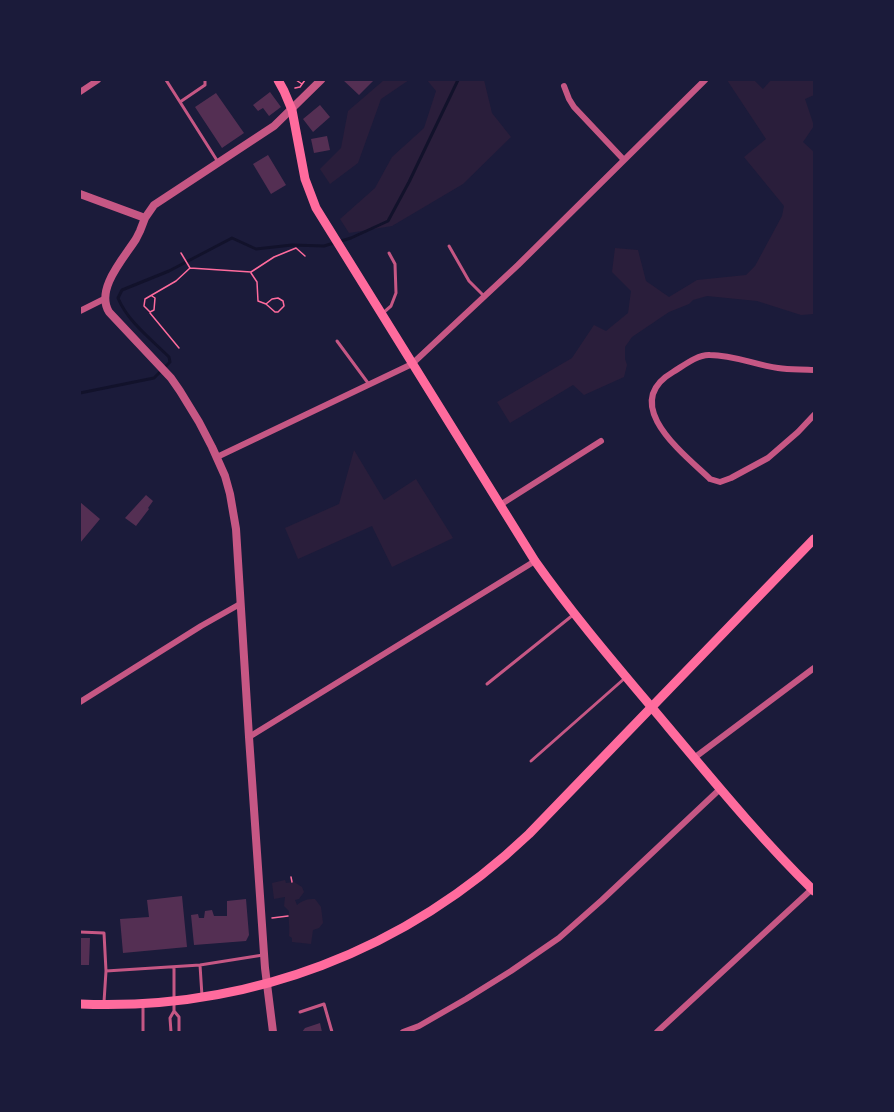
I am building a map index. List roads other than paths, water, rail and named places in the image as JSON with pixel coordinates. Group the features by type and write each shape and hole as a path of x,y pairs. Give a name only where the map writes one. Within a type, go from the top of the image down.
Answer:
{"main road":[{"path":"278,80 292,110 305,179 316,208 535,561 574,614 720,789 778,855 813,890"},
{"path":"80,1004 174,1006 202,997 268,984 363,949 412,923 459,892 503,858 529,834 814,538"}],"street":[{"path":"80,92 98,80"},
{"path":"273,1032 249,737 236,528 230,491 217,457 194,413 171,378 108,312 104,299 107,285 154,206 274,126 321,80"},
{"path":"217,457 412,364 705,80"},
{"path":"564,86 574,107 624,160"},
{"path":"80,194 145,218"},
{"path":"80,311 104,299"},
{"path":"814,370 777,368 707,354 664,377 654,389 651,407 657,423 666,436 710,479 720,482 768,458 814,415"},
{"path":"500,505 601,441"},
{"path":"249,737 535,561"},
{"path":"80,702 240,604"},
{"path":"694,758 814,668"},
{"path":"403,1032 419,1026 466,999 559,938 720,789"},
{"path":"657,1032 813,890"}],"lane":[{"path":"166,80 219,163"},
{"path":"180,102 205,85 205,80"},
{"path":"449,246 470,281 484,296"},
{"path":"382,314 391,306 396,294 395,264 388,253"},
{"path":"337,341 369,385"},
{"path":"487,684 574,614"},
{"path":"531,761 627,677"},
{"path":"80,932 104,933 106,971 103,1005"},
{"path":"106,971 200,965 265,954"},
{"path":"200,965 202,997"},
{"path":"171,1032 174,967"},
{"path":"143,1004 143,1032"},
{"path":"300,1012 324,1004 332,1032"},
{"path":"174,1006 179,1017 179,1032"}],"waterway":[{"path":"80,393 154,378 170,362 169,357 140,330 122,307 118,298 122,290 169,271 232,238 256,249 292,245 324,246 351,238 388,221 458,80"}]}
